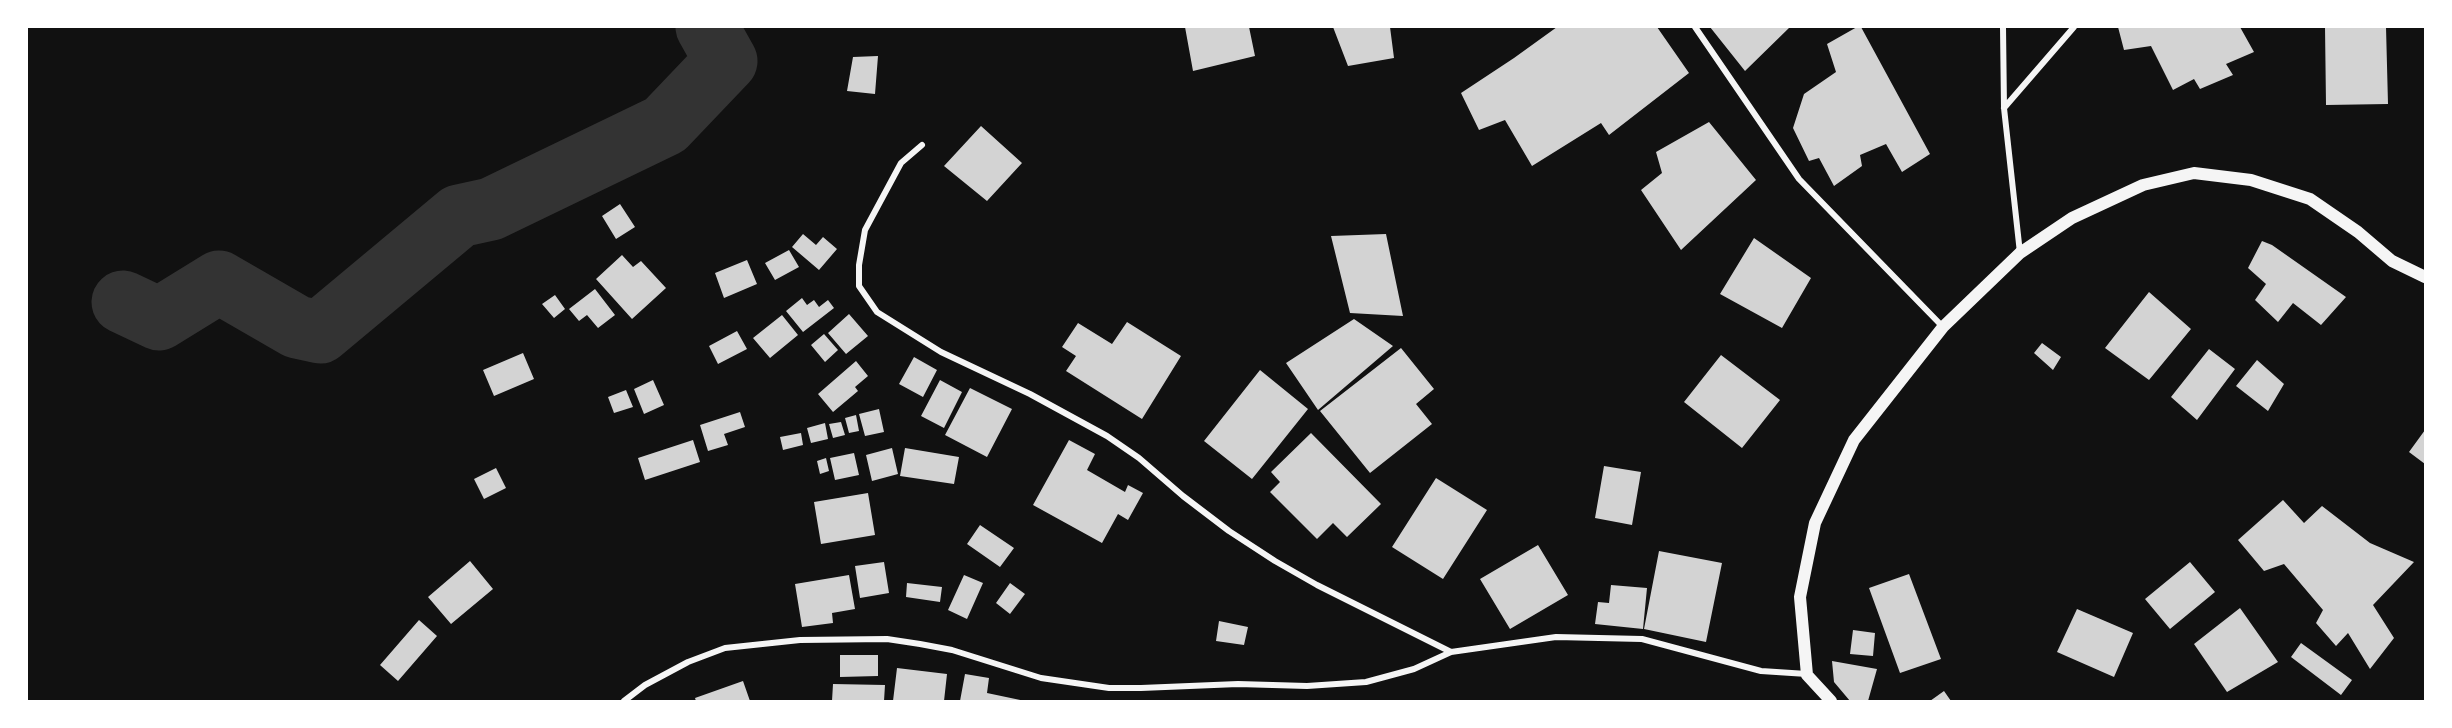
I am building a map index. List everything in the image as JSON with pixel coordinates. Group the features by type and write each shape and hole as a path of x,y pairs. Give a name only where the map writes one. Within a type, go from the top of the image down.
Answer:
{"main road":[{"path":"1831,701 1807,675 1800,597 1815,523 1854,440 1943,327 2020,253 2072,218 2143,185 2194,172 2251,180 2310,199 2358,232 2392,261 2425,277"}],"street":[{"path":"1695,27 1798,178 1943,327"},
{"path":"2003,27 2004,108 2020,253"},
{"path":"2004,108 2074,27"},
{"path":"922,145 901,163 865,230 859,265 859,286 877,312 941,352 1030,394 1107,436 1139,458 1229,531 1275,561 1317,585 1451,652"},
{"path":"624,701 645,685 688,662 725,648 800,640 887,639 920,644 952,650 1041,678 1109,688 1204,685 1307,686 1366,682 1414,669 1451,652 1556,637 1642,639 1761,671 1807,675"}],"building":[{"path":"1185,27 1249,27 1255,56 1193,71"},
{"path":"1333,27 1390,27 1394,58 1348,66"},
{"path":"1557,27 1657,27 1689,73 1609,135 1601,123 1532,166 1505,120 1479,130 1461,93"},
{"path":"1710,27 1790,27 1745,71"},
{"path":"1861,27 1930,154 1902,172 1886,144 1860,155 1862,166 1834,186 1819,158 1809,161 1793,128 1804,94 1836,72 1827,44"},
{"path":"2118,27 2240,27 2254,52 2226,64 2233,75 2200,89 2194,79 2173,90 2151,46 2124,50"},
{"path":"2325,27 2386,27 2388,104 2326,105"},
{"path":"878,56 875,94 847,91 853,57"},
{"path":"1709,122 1756,180 1681,250 1641,190 1662,173 1656,152"},
{"path":"981,126 1022,163 987,201 944,166"},
{"path":"620,204 635,227 616,239 602,216"},
{"path":"803,234 816,245 823,237 837,249 819,270 792,247"},
{"path":"1386,234 1403,316 1350,313 1331,236"},
{"path":"1754,238 1811,278 1782,328 1720,294"},
{"path":"2262,241 2272,245 2346,297 2321,325 2293,303 2278,322 2255,300 2266,284 2248,268"},
{"path":"789,250 799,267 775,280 765,263"},
{"path":"622,255 633,267 641,261 666,288 632,319 596,279"},
{"path":"747,260 757,284 724,298 715,273"},
{"path":"595,289 615,315 598,328 587,315 579,321 569,309"},
{"path":"2149,292 2191,329 2149,380 2105,348"},
{"path":"555,295 565,309 554,318 542,304"},
{"path":"802,298 807,305 814,300 819,307 828,300 834,308 803,332 786,311"},
{"path":"849,314 868,336 846,354 828,333"},
{"path":"782,315 798,335 770,358 753,338"},
{"path":"1354,319 1393,346 1318,410 1286,363"},
{"path":"1127,322 1181,356 1142,419 1066,371 1076,356 1062,347 1078,323 1112,344"},
{"path":"737,331 747,349 718,364 709,346"},
{"path":"824,334 838,350 825,362 811,345"},
{"path":"2042,343 2061,357 2053,370 2034,353"},
{"path":"1401,348 1434,389 1416,404 1432,424 1370,473 1320,411"},
{"path":"2209,349 2235,369 2197,420 2171,397"},
{"path":"523,353 534,379 494,396 483,370"},
{"path":"1721,355 1780,400 1742,448 1684,402"},
{"path":"914,357 937,370 923,397 899,384"},
{"path":"2257,360 2284,384 2268,411 2236,386"},
{"path":"856,361 868,376 855,387 858,391 833,412 818,394"},
{"path":"1260,370 1308,409 1252,479 1204,441"},
{"path":"653,380 664,405 644,414 634,389"},
{"path":"940,380 962,392 944,428 921,416"},
{"path":"970,388 1012,409 987,457 945,435"},
{"path":"626,390 633,407 614,413 608,397"},
{"path":"879,409 884,432 865,436 859,414"},
{"path":"740,412 745,427 724,434 728,445 708,451 700,425"},
{"path":"856,415 859,431 849,433 845,418"},
{"path":"841,422 845,435 833,438 829,424"},
{"path":"825,423 828,439 811,443 807,428"},
{"path":"2425,430 2425,464 2409,452"},
{"path":"801,433 803,445 783,450 780,437"},
{"path":"1311,433 1381,504 1347,537 1333,523 1317,539 1270,492 1280,482 1271,472"},
{"path":"693,440 700,462 645,480 638,458"},
{"path":"1069,440 1095,454 1087,470 1125,492 1128,485 1143,493 1128,520 1118,514 1102,543 1033,505"},
{"path":"892,448 898,474 872,481 866,455"},
{"path":"905,448 959,457 954,484 900,476"},
{"path":"854,453 859,475 835,480 830,458"},
{"path":"826,458 829,471 820,474 817,461"},
{"path":"1604,466 1641,472 1632,525 1595,518"},
{"path":"496,468 506,488 484,499 474,479"},
{"path":"1436,478 1487,510 1443,579 1392,547"},
{"path":"868,493 875,535 821,544 814,502"},
{"path":"2283,500 2304,523 2322,506 2370,543 2414,562 2373,605 2394,638 2370,669 2348,633 2336,646 2316,623 2323,610 2284,564 2264,571 2238,540"},
{"path":"980,525 1014,548 1000,567 967,544"},
{"path":"1538,545 1568,595 1510,629 1480,579"},
{"path":"1659,551 1722,563 1706,642 1644,629"},
{"path":"470,561 493,589 451,624 428,597"},
{"path":"884,562 889,593 860,598 855,566"},
{"path":"2190,562 2215,592 2170,629 2145,599"},
{"path":"1909,574 1941,659 1900,673 1869,588"},
{"path":"849,575 855,609 832,613 833,623 802,627 795,584"},
{"path":"964,575 983,583 967,619 948,610"},
{"path":"907,583 942,587 940,602 906,597"},
{"path":"1010,583 1025,594 1010,614 996,603"},
{"path":"1611,585 1647,588 1643,629 1595,624 1598,602 1609,603"},
{"path":"2240,608 2278,662 2227,692 2194,644"},
{"path":"2077,609 2133,633 2114,677 2057,652"},
{"path":"419,620 437,636 398,681 380,665"},
{"path":"1219,621 1248,627 1244,645 1216,641"},
{"path":"1853,630 1875,633 1873,656 1850,654"},
{"path":"2301,643 2352,680 2341,695 2291,657"},
{"path":"840,655 878,655 878,676 840,677"},
{"path":"1832,661 1877,669 1868,701 1850,701 1834,682"},
{"path":"897,668 947,674 944,701 893,701"},
{"path":"965,674 989,678 987,693 1025,701 960,701"},
{"path":"743,681 750,701 696,701 695,698"},
{"path":"833,684 885,685 884,701 832,701"},
{"path":"1944,691 1951,701 1930,701"}],"waterway":[{"path":"123,302 159,319 219,282 297,327 320,332 459,216 491,209 665,125 726,61 707,27"}]}
